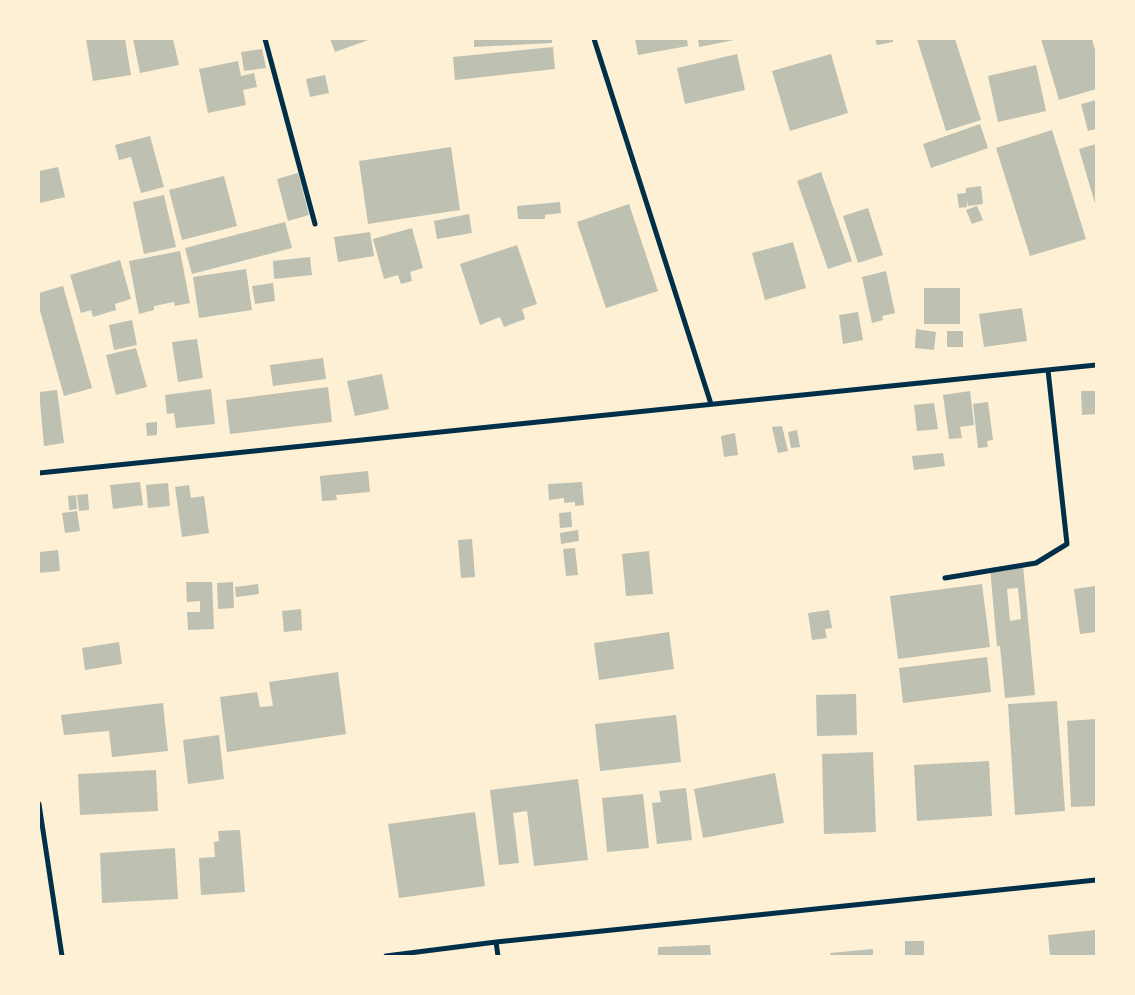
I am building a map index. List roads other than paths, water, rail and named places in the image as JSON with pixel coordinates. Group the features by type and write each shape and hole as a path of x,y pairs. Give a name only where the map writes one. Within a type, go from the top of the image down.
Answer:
{"street":[{"path":"266,39 315,224"},
{"path":"594,39 711,404"},
{"path":"39,473 212,457 1096,365"},
{"path":"945,578 1036,563 1067,544 1048,370"},
{"path":"39,804 62,956"},
{"path":"386,956 496,942 1096,880"},
{"path":"496,942 498,956"}]}
